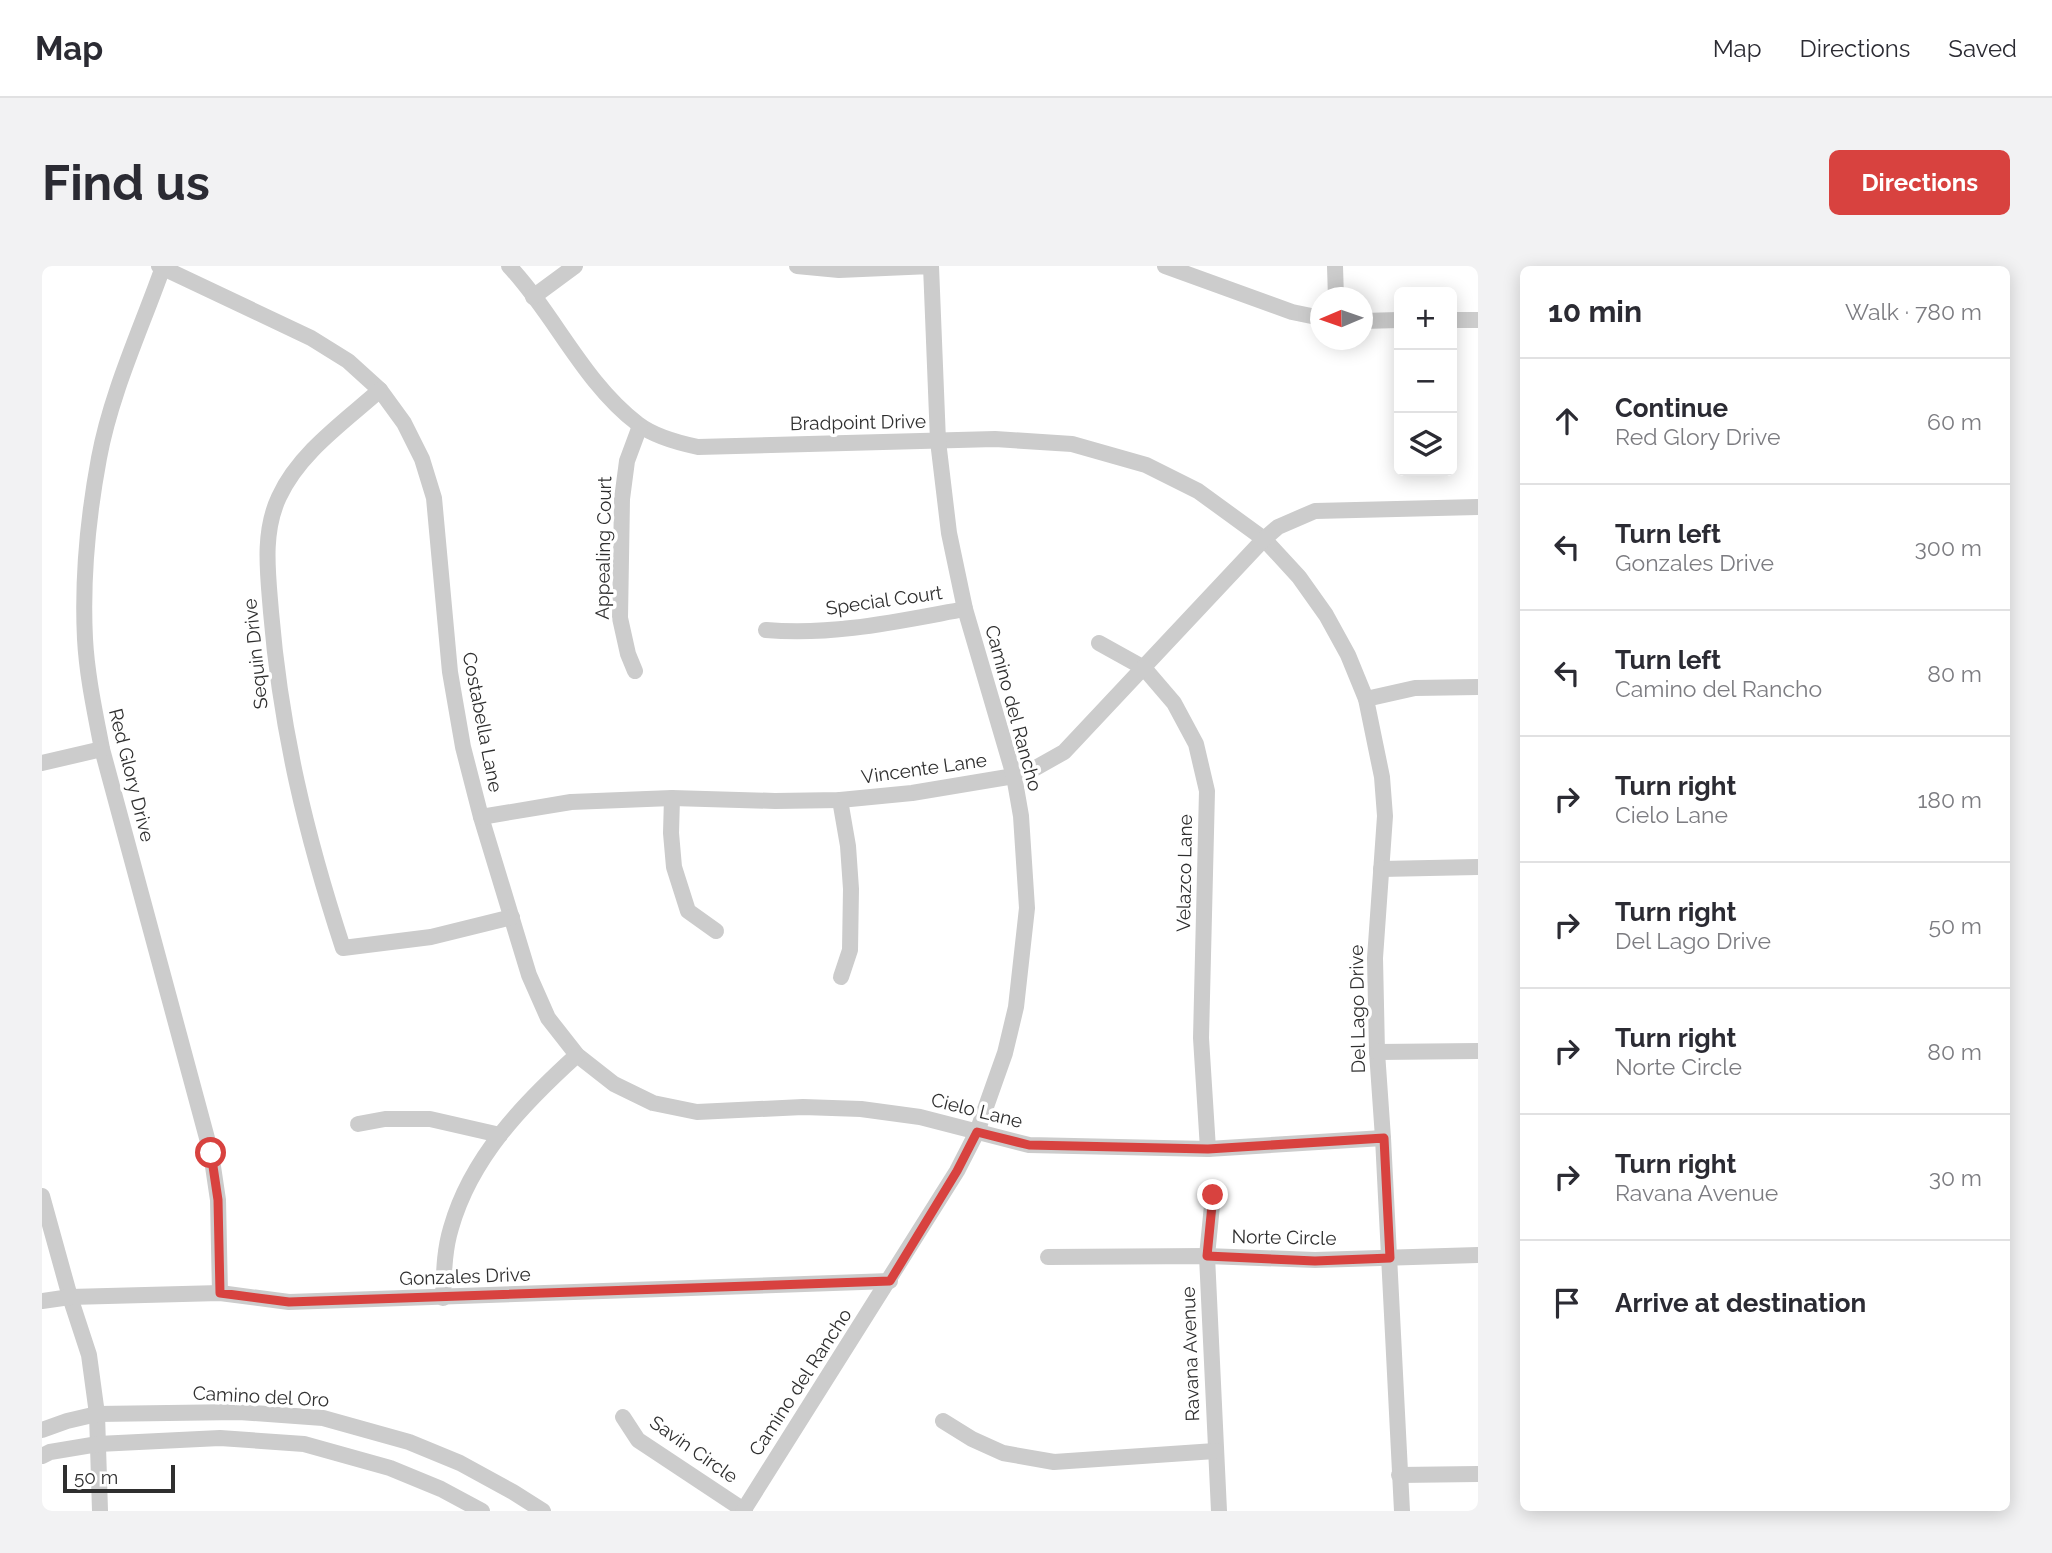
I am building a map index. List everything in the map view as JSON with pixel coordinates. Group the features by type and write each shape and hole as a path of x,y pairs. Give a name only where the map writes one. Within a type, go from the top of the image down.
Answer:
{"street":[{"name":"Costabella Lane","path":"161,266 311,338 348,361 380,390 404,423 422,459 434,498 450,671 463,747 481,817 529,975 548,1018 576,1055"},
{"name":"Red Glory Drive","path":"161,266 110,413 99,457 86,546 85,637 89,682 102,749 211,1153 218,1200 220,1293"},
{"name":"Bradpoint Drive","path":"509,266 605,393 640,426 678,443 698,447 995,439 1072,444 1146,465 1198,491 1264,539"},
{"path":"533,298 575,266"},
{"path":"797,266 839,270 931,266"},
{"name":"Camino del Rancho","path":"744,1511 957,1171 977,1132 1005,1053 1016,1007 1027,908 1021,816 1014,776 965,610 949,533 938,441 931,266"},
{"path":"1166,266 1292,312 1310,316"},
{"path":"1335,266 1336,287"},
{"path":"1373,321 1394,320"},
{"path":"1457,320 1478,320"},
{"name":"Sequin Drive","path":"380,390 312,451 292,473 278,499 269,528 267,558 276,668 289,755 315,863 343,948 431,937 512,917"},
{"name":"Appealing Court","path":"635,671 628,654 620,618 622,499 628,461 640,426"},
{"name":"Vincente Lane","path":"481,817 571,802 672,798 839,800 912,793 1014,776 1032,770 1064,752 1278,527 1315,512 1478,507"},
{"name":"Del Lago Drive","path":"1264,539 1299,577 1326,615 1348,655 1366,699 1382,776 1385,816 1376,958 1377,1052 1384,1138 1402,1511"},
{"name":"Special Court","path":"766,630 790,632 855,629 965,610"},
{"name":"Velazco Lane","path":"1099,643 1144,668 1174,703 1196,744 1207,791 1201,1038 1208,1149"},
{"path":"1366,699 1415,688 1478,687"},
{"path":"42,764 102,749"},
{"path":"672,798 674,867 688,911 716,931"},
{"path":"839,800 848,846 851,889 850,950 841,977"},
{"path":"1381,869 1478,867"},
{"path":"1377,1052 1478,1051"},
{"path":"443,1298 444,1261 450,1229 471,1179 500,1135 536,1093 576,1055"},
{"name":"Cielo Lane","path":"576,1055 614,1084 653,1103 697,1112 803,1107 861,1109 920,1117 1029,1145 1208,1149 1384,1138"},
{"path":"358,1124 385,1119 430,1119 500,1135"},
{"name":"Ravana Avenue","path":"1213,1195 1207,1256 1219,1511"},
{"path":"42,1196 89,1356 97,1414 100,1511"},
{"name":"Norte Circle","path":"1048,1257 1207,1256 1315,1261 1478,1255"},
{"name":"Gonzales Drive","path":"42,1301 70,1297 220,1293 289,1302 890,1281"},
{"name":"Camino del Oro","path":"42,1430 97,1414 239,1412 323,1418 409,1442 460,1463 543,1511"},
{"name":"Savin Circle","path":"623,1417 638,1440 744,1511"},
{"path":"943,1420 972,1439 1003,1453 1054,1462 1215,1451"},
{"path":"42,1456 50,1452 98,1444 220,1438 304,1444 390,1468 441,1489 482,1511"},
{"path":"1399,1475 1478,1474"}],"route":[{"path":"211,1153 218,1200 220,1293 289,1302 890,1281 957,1171 977,1132 1029,1145 1208,1149 1384,1138 1390,1258 1315,1261 1207,1256 1213,1195"}]}
